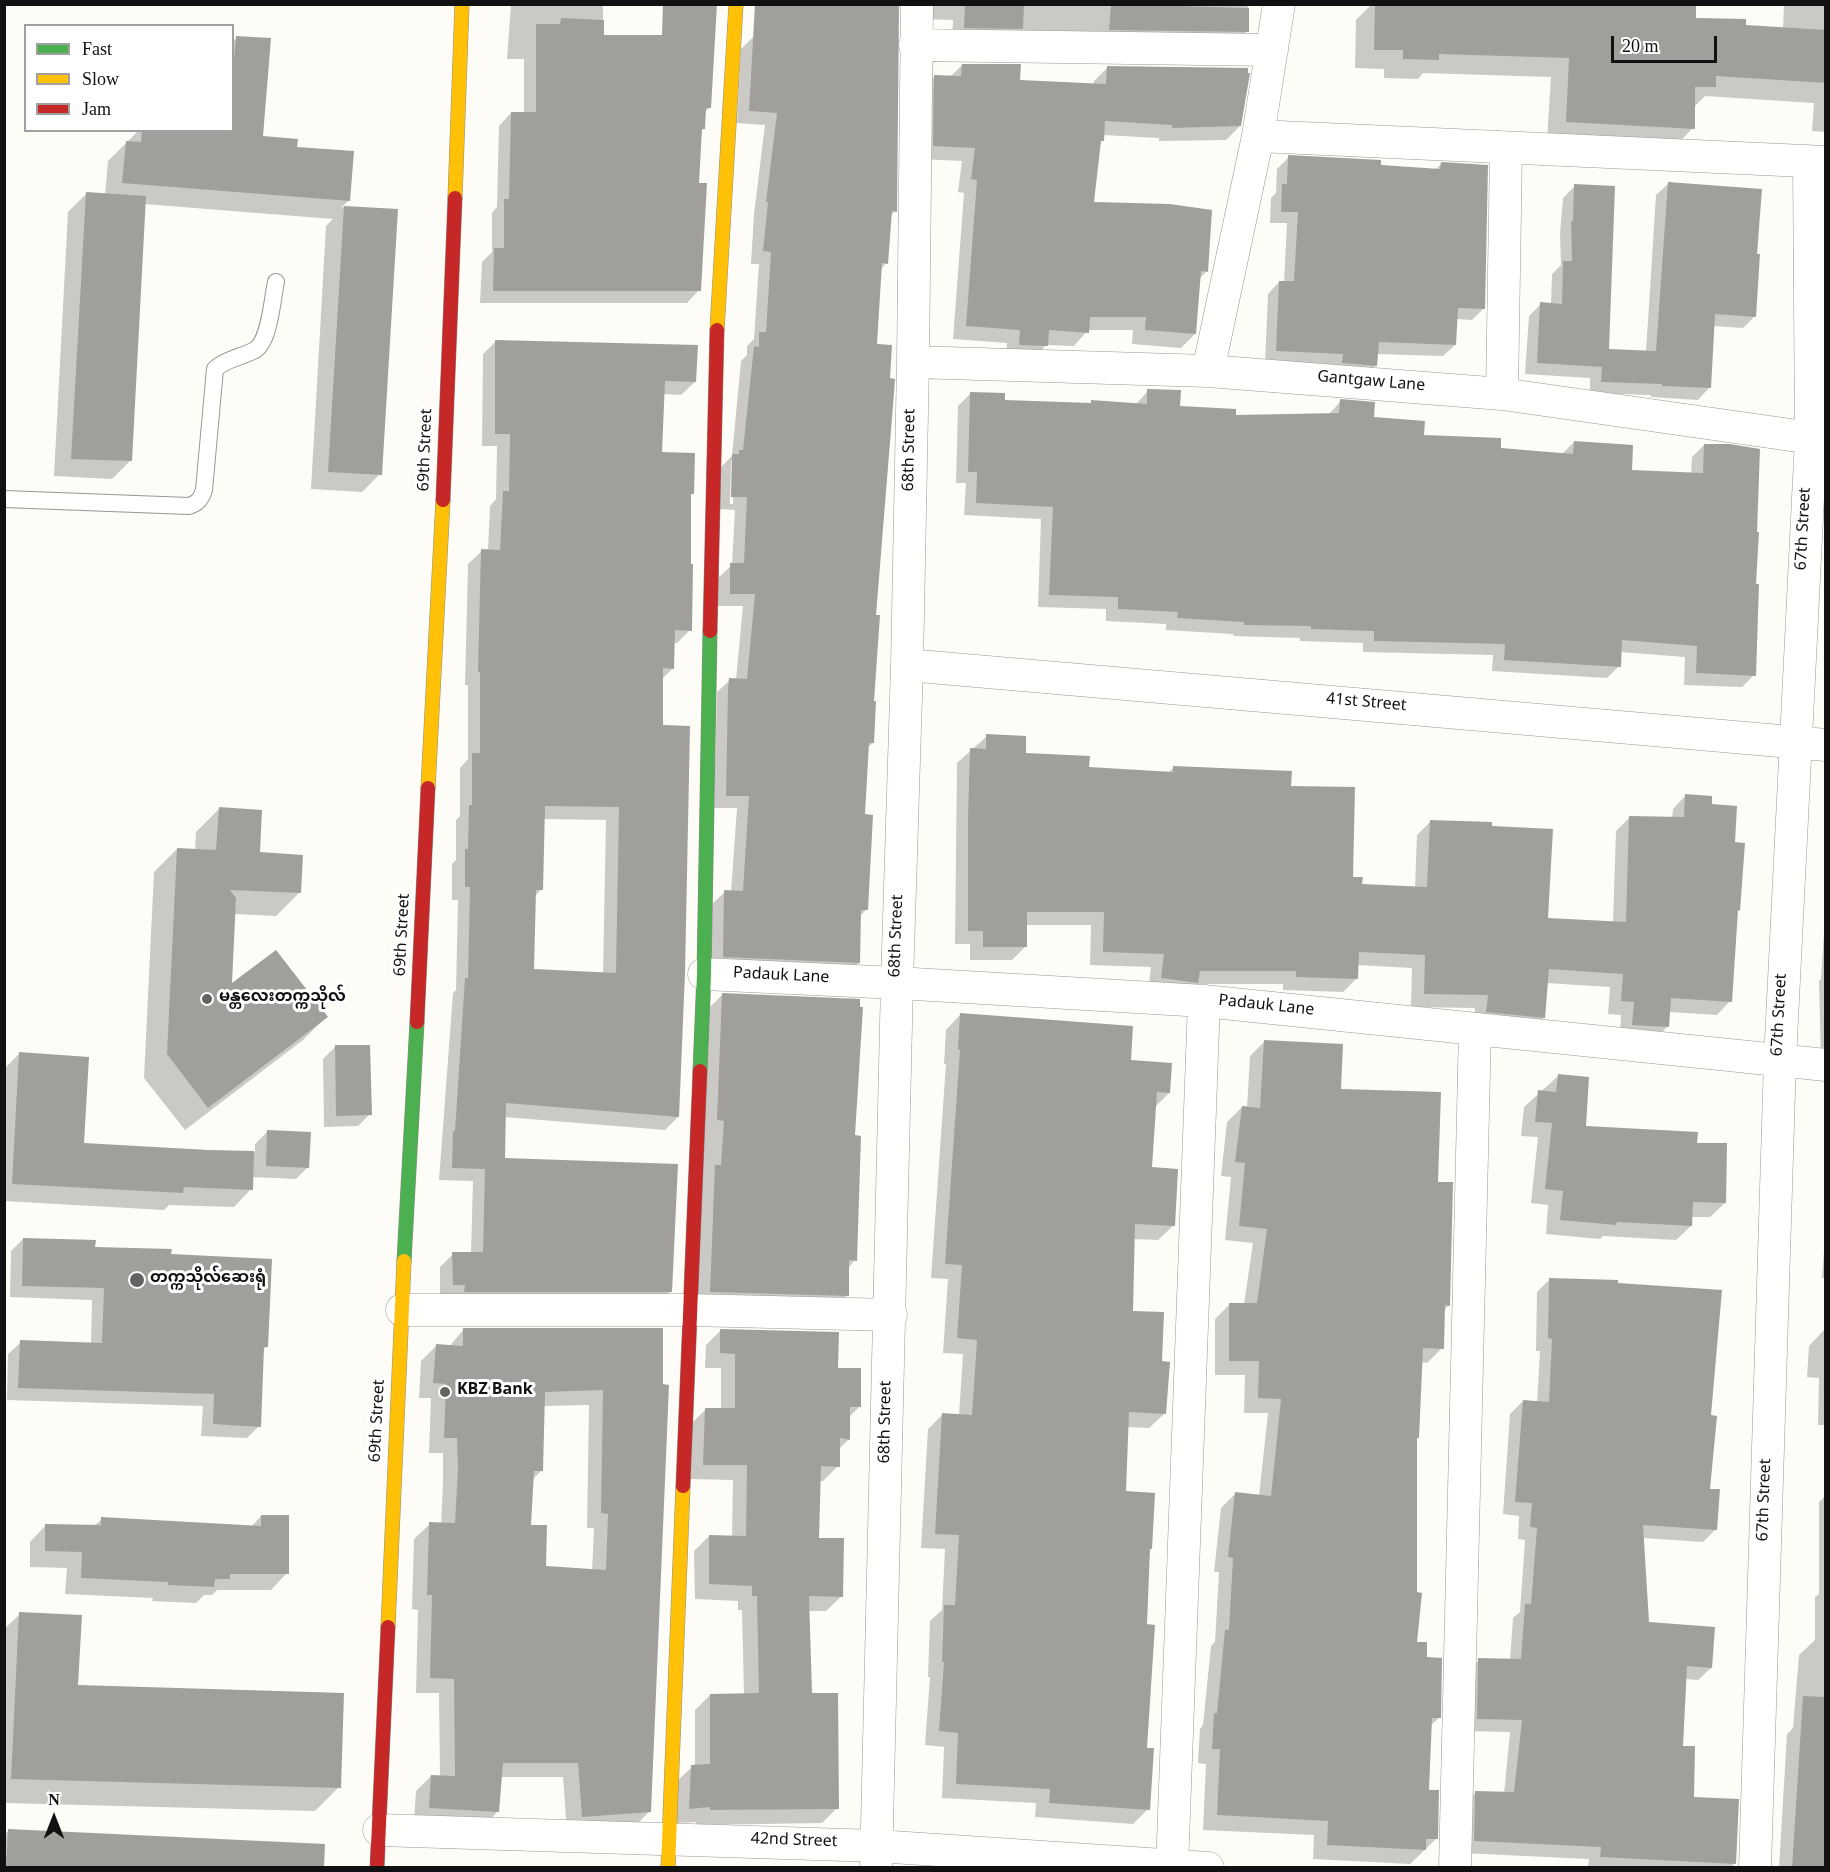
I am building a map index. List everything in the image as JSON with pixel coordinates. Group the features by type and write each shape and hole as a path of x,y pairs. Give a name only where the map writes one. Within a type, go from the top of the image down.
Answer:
{"main road":[{"name":"69th Street","path":"377,1868 443,492 462,4"},
{"path":"669,1853 704,974 715,370 736,4"}],"street":[{"name":"68th Street","path":"876,1857 907,665 917,4"},
{"path":"1208,371 1258,136 1278,4"},
{"path":"915,45 1272,50"},
{"path":"1258,136 1817,162"},
{"path":"1502,394 1506,149"},
{"name":"67th Street","path":"1755,1868 1780,1060 1811,743 1818,439 1817,162"},
{"name":"Gantgaw Lane","path":"913,362 1208,371 1502,394 1818,439"},
{"name":"41st Street","path":"907,665 1811,743"},
{"name":"Padauk Lane","path":"704,974 1204,1001 1826,1065"},
{"path":"1172,1866 1204,1001"},
{"path":"1455,1868 1474,1029"},
{"path":"402,1310 690,1310 891,1315"},
{"name":"42nd Street","path":"379,1830 669,1853 1208,1868"}],"lane":[{"path":"4,499 189,506 197,503 204,490 215,369 254,351 265,340 276,282"}],"building":[{"path":"663,4 717,4 711,108 706,108 705,129 702,129 699,183 707,183 701,291 493,291 494,248 504,248 504,199 509,199 511,112 536,112 536,24 560,24 561,18 604,20 604,35 662,35"},
{"path":"755,4 899,6 897,212 892,211 888,264 882,263 877,344 892,345 890,378 895,379 876,615 880,615 874,701 876,701 874,743 869,743 865,814 873,815 868,910 861,910 860,963 723,957 724,890 743,891 749,796 726,796 728,689 729,678 747,679 755,594 730,594 730,563 744,563 747,497 731,497 732,454 739,454 739,450 743,450 754,346 759,347 759,332 766,332 771,252 763,251 768,202 766,202 777,113 749,111"},
{"path":"965,4 1024,4 1023,29 964,28"},
{"path":"1111,4 1249,8 1249,32 1109,30"},
{"path":"1375,4 1696,4 1696,18 1746,19 1746,25 1826,30 1826,83 1716,76 1716,87 1695,87 1695,129 1566,122 1569,58 1439,54 1439,60 1403,59 1403,50 1374,50"},
{"path":"236,36 271,38 263,136 298,139 297,147 354,151 350,201 122,183 126,141 141,142 142,132 234,132"},
{"path":"962,64 1021,64 1020,80 1106,84 1107,66 1248,68 1248,73 1250,73 1241,126 1172,128 1172,125 1105,121 1104,141 1101,141 1094,202 1170,204 1212,210 1208,272 1201,271 1196,334 1145,330 1146,317 1090,317 1089,333 1049,330 1048,346 1019,345 1020,330 966,326 977,180 971,179 975,148 933,146 934,75 961,76"},
{"path":"1288,155 1381,160 1381,165 1440,169 1441,162 1488,165 1485,309 1458,308 1456,345 1379,342 1377,366 1342,363 1343,354 1276,351 1279,281 1294,281 1298,212 1281,212 1282,184 1287,184"},
{"path":"1668,182 1762,189 1757,254 1760,254 1756,317 1715,314 1711,388 1601,382 1602,367 1537,363 1540,302 1562,304 1563,261 1572,261 1571,221 1573,221 1574,184 1615,186 1609,349 1656,351"},
{"path":"86,192 146,196 132,461 71,459"},
{"path":"344,206 398,209 382,475 328,472"},
{"path":"495,340 698,345 696,382 665,381 662,452 695,453 694,494 691,494 692,631 675,630 674,669 663,668 663,725 690,726 685,973 679,1117 506,1103 505,1158 678,1164 672,1292 464,1292 465,1285 453,1285 452,1252 483,1252 485,1169 452,1168 465,978 468,978 470,887 465,887 465,849 468,849 469,805 472,805 472,753 480,753 480,672 478,672 481,549 500,550 503,491 509,491 510,434 495,434","holes":["545,806 619,807 616,973 534,969 536,890 543,890"]},
{"path":"1147,389 1181,390 1180,406 1236,409 1236,415 1339,413 1340,399 1375,402 1374,417 1425,421 1424,435 1501,438 1501,448 1573,454 1574,441 1633,445 1632,470 1703,473 1704,444 1730,444 1760,449 1756,676 1696,673 1697,646 1622,640 1621,667 1504,660 1505,644 1374,641 1374,631 1311,629 1311,626 1244,625 1244,622 1177,618 1178,612 1118,609 1118,597 1049,595 1053,507 976,503 977,472 968,472 970,392 1005,393 1005,400 1091,403 1091,400 1147,404"},
{"path":"986,734 1026,736 1026,753 1090,756 1089,767 1173,772 1173,766 1292,771 1291,786 1355,787 1353,877 1363,877 1362,884 1427,887 1430,820 1492,822 1492,826 1553,829 1548,918 1626,922 1629,816 1684,817 1685,794 1712,796 1712,804 1737,806 1735,842 1745,843 1732,1002 1671,998 1669,1027 1632,1025 1634,1002 1621,1001 1623,974 1549,969 1545,1018 1486,1012 1488,995 1424,994 1425,955 1359,952 1358,979 1296,977 1296,971 1200,971 1198,983 1161,978 1164,954 1103,952 1104,912 1027,912 1027,947 983,947 983,931 968,931 968,817 970,748 986,749"},
{"path":"219,807 262,810 260,852 303,855 301,893 230,890 236,898 232,983 276,950 328,1017 208,1108 167,1054 177,848 216,850"},
{"path":"722,993 860,999 860,1007 863,1007 855,1135 861,1136 857,1261 849,1260 849,1296 710,1292 715,1165 721,1165 724,1121 717,1120"},
{"path":"960,1013 1133,1026 1131,1060 1172,1063 1170,1093 1157,1092 1152,1167 1178,1169 1175,1226 1135,1224 1133,1311 1164,1312 1162,1361 1170,1362 1166,1414 1129,1412 1126,1491 1155,1493 1147,1624 1155,1625 1147,1748 1154,1748 1150,1810 1049,1803 1050,1789 956,1784 958,1733 939,1731 944,1662 942,1662 944,1605 955,1605 959,1535 935,1534 942,1413 972,1415 977,1340 957,1338 962,1265 945,1264 960,1050 958,1049"},
{"path":"1264,1040 1343,1044 1341,1089 1441,1092 1438,1182 1453,1182 1450,1306 1445,1305 1444,1349 1423,1348 1419,1438 1417,1438 1417,1592 1422,1593 1417,1642 1427,1642 1427,1657 1442,1658 1441,1718 1432,1718 1429,1790 1439,1790 1438,1839 1426,1839 1426,1850 1327,1845 1328,1821 1217,1815 1220,1749 1212,1749 1214,1713 1217,1713 1225,1630 1229,1630 1233,1558 1228,1557 1235,1492 1271,1496 1281,1399 1258,1398 1259,1361 1229,1361 1229,1303 1257,1303 1267,1229 1239,1226 1245,1163 1235,1162 1242,1106 1260,1108"},
{"path":"335,1045 370,1045 372,1115 336,1116"},
{"path":"19,1052 89,1057 84,1143 254,1151 253,1190 184,1187 183,1193 12,1184"},
{"path":"1558,1074 1589,1077 1586,1126 1698,1132 1697,1143 1727,1143 1726,1203 1693,1202 1692,1226 1617,1222 1616,1225 1560,1220 1563,1191 1545,1189 1552,1123 1535,1122 1538,1090 1556,1092"},
{"path":"267,1130 311,1132 309,1168 266,1166"},
{"path":"23,1238 96,1240 95,1247 172,1249 171,1254 272,1259 268,1347 264,1347 261,1427 213,1424 214,1394 18,1388 20,1340 102,1343 104,1288 22,1286"},
{"path":"1549,1278 1618,1280 1618,1283 1722,1290 1711,1415 1717,1416 1710,1489 1720,1489 1717,1530 1643,1525 1649,1622 1715,1627 1712,1668 1687,1666 1683,1746 1695,1746 1694,1797 1739,1799 1736,1864 1600,1857 1601,1847 1474,1841 1475,1791 1514,1792 1522,1720 1477,1719 1478,1658 1521,1659 1525,1604 1531,1604 1537,1528 1530,1527 1532,1503 1515,1502 1523,1400 1549,1402 1552,1339 1548,1338"},
{"path":"463,1328 663,1328 663,1384 669,1385 651,1812 582,1817 578,1763 503,1763 499,1812 429,1808 431,1775 455,1776 454,1679 430,1678 432,1595 427,1595 429,1522 455,1523 458,1469 457,1438 444,1438 446,1384 433,1383 436,1344 463,1346","holes":["603,1390 601,1513 608,1514 606,1570 546,1566 547,1525 531,1525 534,1471 543,1471 545,1392"]},
{"path":"720,1329 839,1332 838,1368 861,1368 861,1407 850,1407 850,1440 840,1438 840,1467 821,1466 819,1538 844,1538 843,1597 809,1596 812,1693 838,1693 839,1809 710,1810 710,1807 689,1809 691,1765 710,1764 710,1694 759,1693 757,1596 752,1596 752,1586 709,1584 709,1535 746,1536 747,1465 703,1465 705,1408 735,1408 735,1354 720,1353"},
{"path":"261,1515 289,1515 289,1574 230,1574 230,1579 215,1579 214,1587 168,1585 168,1582 81,1578 82,1552 45,1551 45,1524 101,1525 101,1517 261,1526"},
{"path":"19,1612 82,1615 78,1685 344,1693 341,1788 11,1779"},
{"path":"1803,1696 1826,1697 1826,1868 1792,1868"},
{"path":"8,1829 325,1844 324,1868 6,1868"}],"traffic: fast":[{"path":"700,1071 710,631"},
{"path":"404,1261 417,1022"}],"traffic: slow":[{"path":"455,198 462,4"},
{"path":"717,330 736,4"},
{"path":"428,788 443,500"},
{"path":"388,1627 404,1261"},
{"path":"668,1868 683,1486"}],"traffic: jam":[{"path":"443,500 455,198"},
{"path":"710,631 717,330"},
{"path":"417,1022 428,788"},
{"path":"683,1486 700,1071"},
{"path":"377,1868 388,1627"}],"place":[{"name":"မန္တလေးတက္ကသိုလ်","path":"207,999"},
{"name":"တက္ကသိုလ်ဆေးရုံ","path":"137,1280"},
{"name":"KBZ Bank","path":"445,1392"}]}
